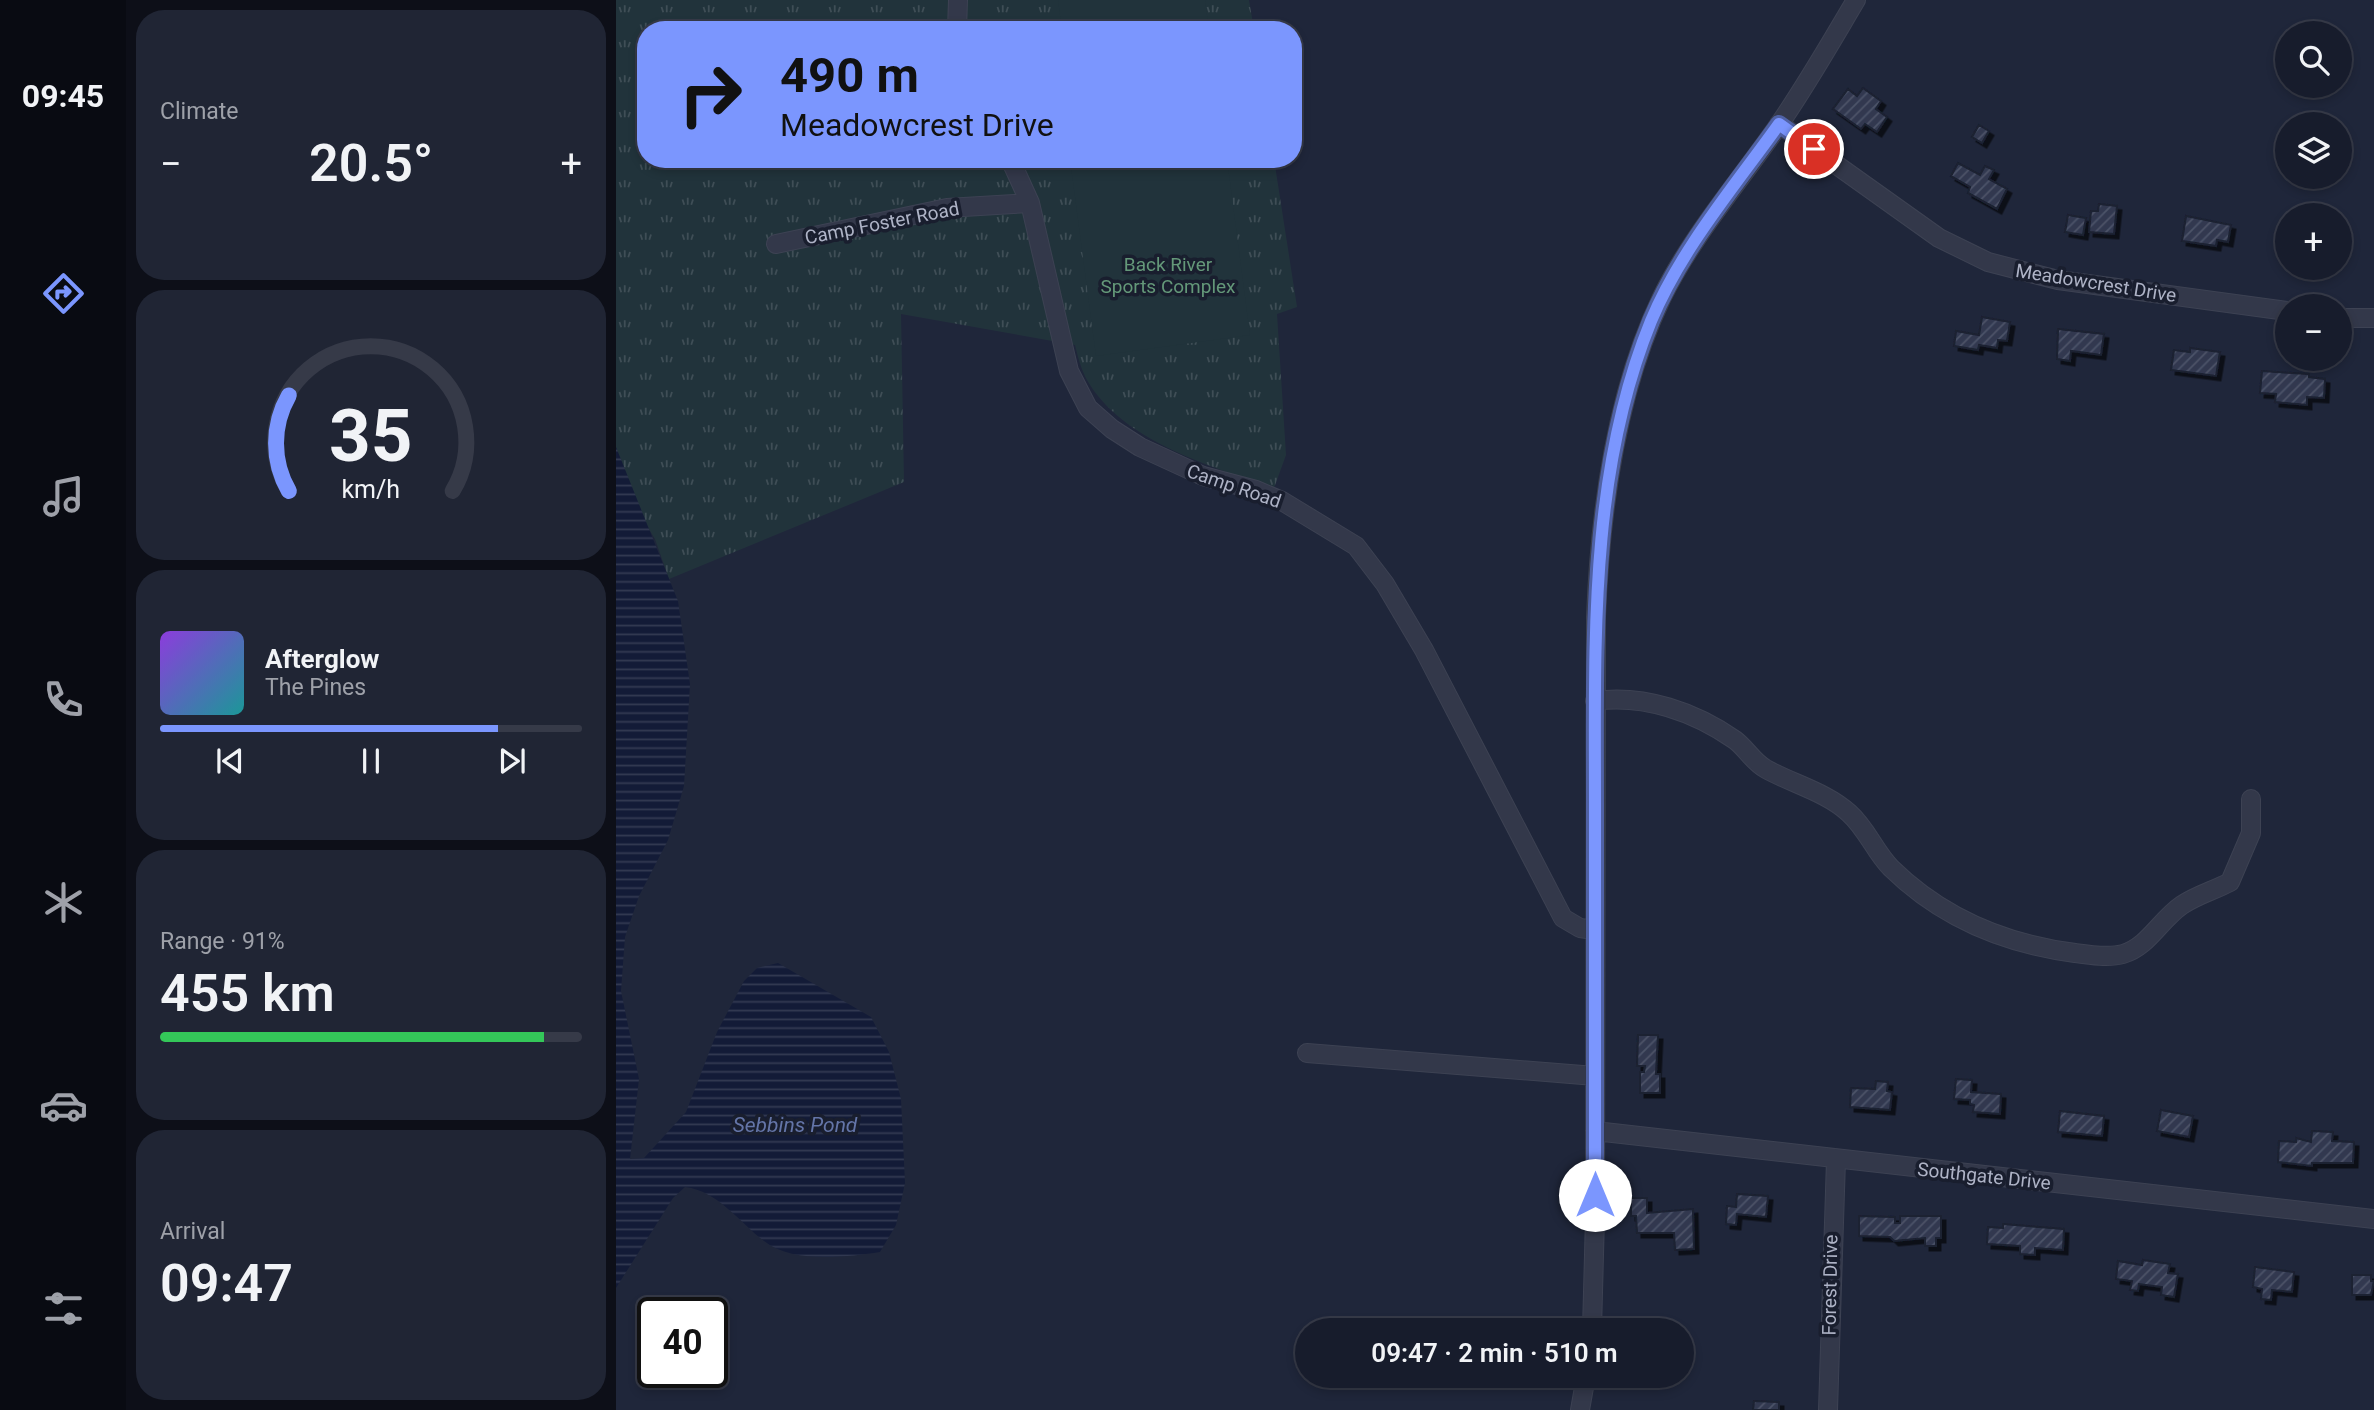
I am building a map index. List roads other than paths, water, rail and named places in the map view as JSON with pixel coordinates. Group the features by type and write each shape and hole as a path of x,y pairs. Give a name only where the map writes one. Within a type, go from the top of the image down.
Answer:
{"street":[{"path":"957,21 958,0"},
{"path":"1592,1318 1596,604 1605,513 1619,435 1642,348 1663,295 1681,264 1779,124 1856,0"},
{"name":"Meadowcrest Drive","path":"1779,124 1939,238 1988,262 2058,280 2275,309"},
{"name":"Camp Road","path":"1014,168 1030,203 1069,371 1088,408 1112,429 1139,447 1203,476 1256,490 1282,501 1356,546 1385,584 1424,650 1563,918 1580,929 1594,930"},
{"name":"Camp Foster Road","path":"776,244 947,208 1030,203"},
{"path":"2352,318 2374,318"},
{"path":"1595,701 1620,698 1657,704 1704,721 1738,742 1758,765 1789,782 1818,792 1848,812 1870,835 1889,865 1925,898 1990,934 2047,949 2120,955 2142,947 2161,922 2183,904 2230,882 2251,832 2251,799"},
{"path":"1307,1053 1595,1076"},
{"name":"Southgate Drive","path":"1595,1131 2374,1219"},
{"name":"Forest Drive","path":"1828,1410 1836,1160"},
{"path":"1580,1410 1584,1388"}],"water":[{"name":"Sebbins Pond","path":"616,447 678,601 690,684 684,786 668,840 639,896 625,937 621,991 639,1079 630,1159 644,1158 686,1112 717,1032 744,981 757,968 778,963 871,1017 889,1052 901,1099 905,1183 896,1225 880,1252 820,1257 790,1253 764,1241 728,1208 708,1194 685,1187 673,1198 616,1288"}],"park label":[{"name":"Back River Sports Complex","path":"1168,275"}]}
